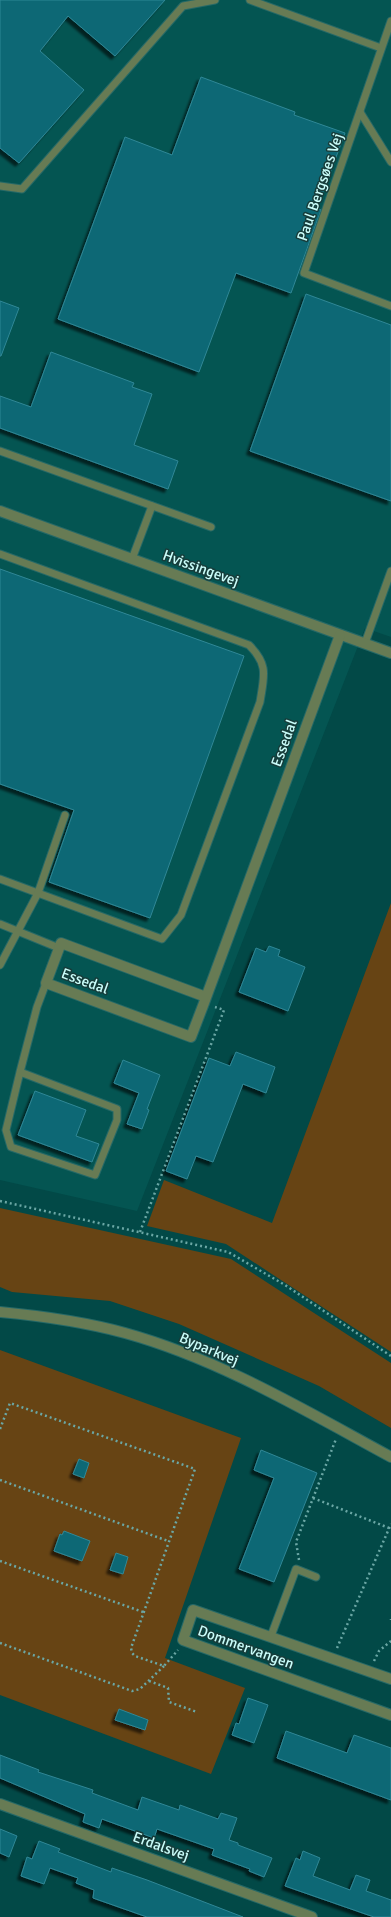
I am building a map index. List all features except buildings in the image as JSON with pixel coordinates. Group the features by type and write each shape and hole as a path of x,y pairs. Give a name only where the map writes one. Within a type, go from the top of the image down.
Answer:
{"street":[{"name":"Hvissingevej","path":"0,511 391,653"},
{"name":"Essedal","path":"205,1000 61,943 46,983 191,1037 205,1000 340,635"},
{"name":"Byparkvej","path":"0,1312 73,1321 139,1338 172,1349 283,1398 391,1457"},
{"name":"Dommervangen","path":"391,1679 193,1610 183,1640 391,1715"},
{"name":"Erdalsvej","path":"0,1804 312,1917"}],"lane":[{"path":"0,186 22,189 182,6 215,0"},
{"path":"250,0 381,48"},
{"name":"Paul Bergsøes Vej","path":"391,21 304,273 391,306"},
{"path":"360,112 391,162"},
{"path":"0,451 211,528"},
{"path":"132,559 152,506"},
{"path":"0,554 249,645 260,656 264,673 260,702 181,915 162,939 0,878"},
{"path":"365,643 391,571"},
{"path":"0,965 38,893 65,815"},
{"path":"0,924 59,948"},
{"path":"20,1072 117,1108 117,1120 95,1175 10,1147 6,1130 20,1072 37,1007 46,983"},
{"path":"271,1636 296,1569 316,1577"}],"path":[{"path":"140,1232 224,1010 205,1000"},
{"path":"0,1201 228,1252 285,1285 391,1356"},
{"path":"0,1429 10,1403 195,1469 132,1644 132,1653 139,1658 164,1666"},
{"path":"296,1569 299,1558 296,1542 339,1429"},
{"path":"0,1480 168,1541"},
{"path":"313,1498 389,1528"},
{"path":"333,1658 391,1524"},
{"path":"0,1561 143,1612"},
{"path":"0,1643 132,1691 140,1689 164,1666 177,1651 183,1640"},
{"path":"370,1672 378,1652 391,1641"},
{"path":"149,1681 168,1688 169,1702 197,1712"}],"shaded area":[{"path":"0,0 391,0 391,637 365,628 137,1211 0,1180"},
{"path":"391,903 391,1352 226,1244 147,1226 164,1180 272,1223"},
{"path":"0,1208 231,1259 391,1363 391,1428 319,1386 179,1324 110,1301 12,1292 0,1287"},
{"path":"0,1350 241,1438 165,1658 245,1688 211,1774 0,1695"}]}
